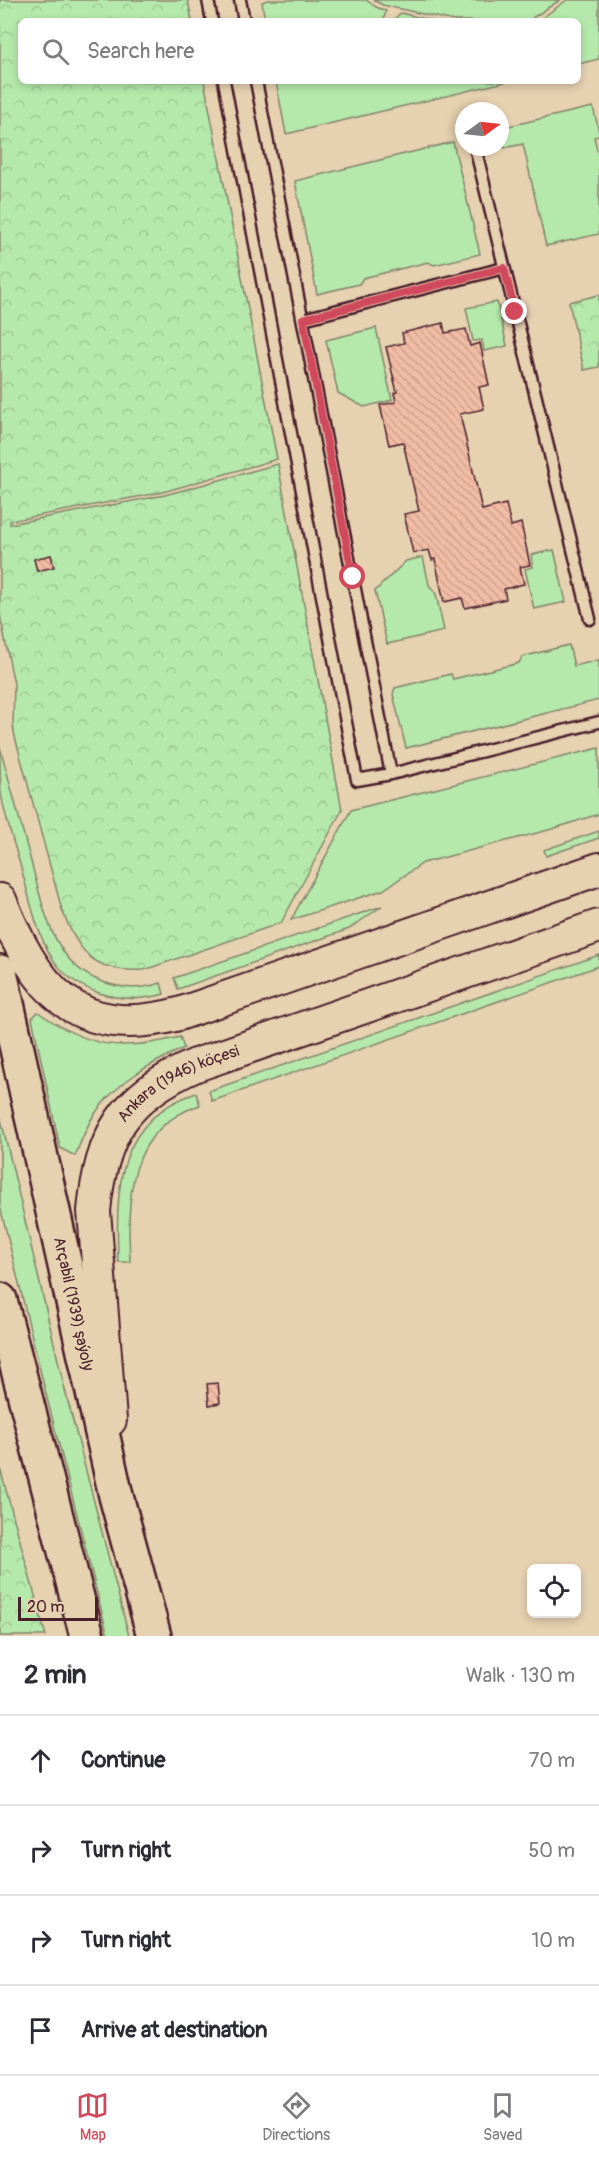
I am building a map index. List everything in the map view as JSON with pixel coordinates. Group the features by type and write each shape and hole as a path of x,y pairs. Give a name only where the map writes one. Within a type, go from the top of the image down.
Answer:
{"main road":[{"path":"0,900 12,931 38,975 57,996 91,1015 132,1022 156,1020 179,1014 599,869"},
{"name":"Ankara (1946) köçesi","path":"116,1496 94,1211 96,1184 104,1155 122,1117 157,1085 196,1065 599,926"},
{"name":"Arçabil (1939) şaýoly","path":"0,972 116,1496 154,1636"},
{"path":"0,1300 87,1636"}],"lane":[{"path":"208,0 211,18"},
{"path":"240,0 243,18"},
{"path":"225,84 357,780 392,774 599,722"},
{"path":"257,84 392,774"},
{"path":"478,156 590,619"},
{"path":"303,319 504,268"}],"green space":[{"path":"0,0 188,0 191,18 18,18 18,84 205,84 277,459 163,492 10,521 10,524 165,495 278,464 342,810 281,923 144,970 127,970 101,964 82,949 62,910 15,737 14,684 0,615"},
{"path":"268,0 366,0 386,11 384,18 265,18 262,2"},
{"path":"373,0 560,0 533,18 441,18 383,5"},
{"path":"567,0 599,0 599,59 581,63 581,18 542,18"},
{"path":"401,13 421,18 395,18"},
{"path":"277,84 497,84 286,134"},
{"path":"593,107 599,132 599,136 594,137 599,158 599,234 546,246 523,144 509,147 509,126"},
{"path":"453,142 480,254 434,265 428,262 363,278 359,284 317,294 295,181"},
{"path":"599,295 599,367 584,370 569,302"},
{"path":"497,302 507,346 484,351 482,340 473,341 466,308"},
{"path":"376,328 392,400 364,407 338,393 326,340"},
{"path":"554,550 566,602 534,609 525,569 533,567 531,555"},
{"path":"423,557 429,585 436,594 444,631 387,644 375,591 406,561"},
{"path":"569,645 574,666 599,660 599,700 406,748 393,694 395,688 451,674 453,679 519,663 522,657"},
{"path":"0,747 45,913 60,947 71,962 85,974 103,982 132,988 161,983 164,994 131,998 98,993 70,977 48,951 36,921 5,812 1,793"},
{"path":"599,748 599,814 552,829 423,863 383,890 291,920 351,810"},
{"path":"599,831 599,838 546,856 544,850"},
{"path":"382,906 349,929 178,989 174,978"},
{"path":"599,955 599,966 212,1101 209,1091"},
{"path":"38,1012 73,1033 106,1044 140,1044 180,1037 184,1048 145,1068 110,1095 92,1118 75,1156 60,1148 32,1018"},
{"path":"196,1093 200,1105 176,1116 158,1131 145,1148 136,1168 132,1190 129,1213 130,1262 118,1262 120,1184 135,1139 149,1121 169,1105"},
{"path":"0,1115 66,1394 129,1636 108,1636 47,1398 0,1206"},
{"path":"0,1468 46,1636 0,1636"}],"building":[{"path":"443,323 445,333 466,329 470,346 480,343 489,385 479,387 484,409 460,414 482,510 506,504 511,526 521,523 530,565 520,567 524,584 504,589 506,599 465,608 462,598 444,602 435,559 432,560 429,550 413,553 404,514 419,511 403,442 389,445 380,405 396,402 394,393 397,392 386,347 404,343 402,333"},
{"path":"51,555 54,567 37,571 34,559"},
{"path":"218,1383 220,1403 209,1405 207,1384"}],"route":[{"path":"353,577 303,319 504,268 515,312"}]}
